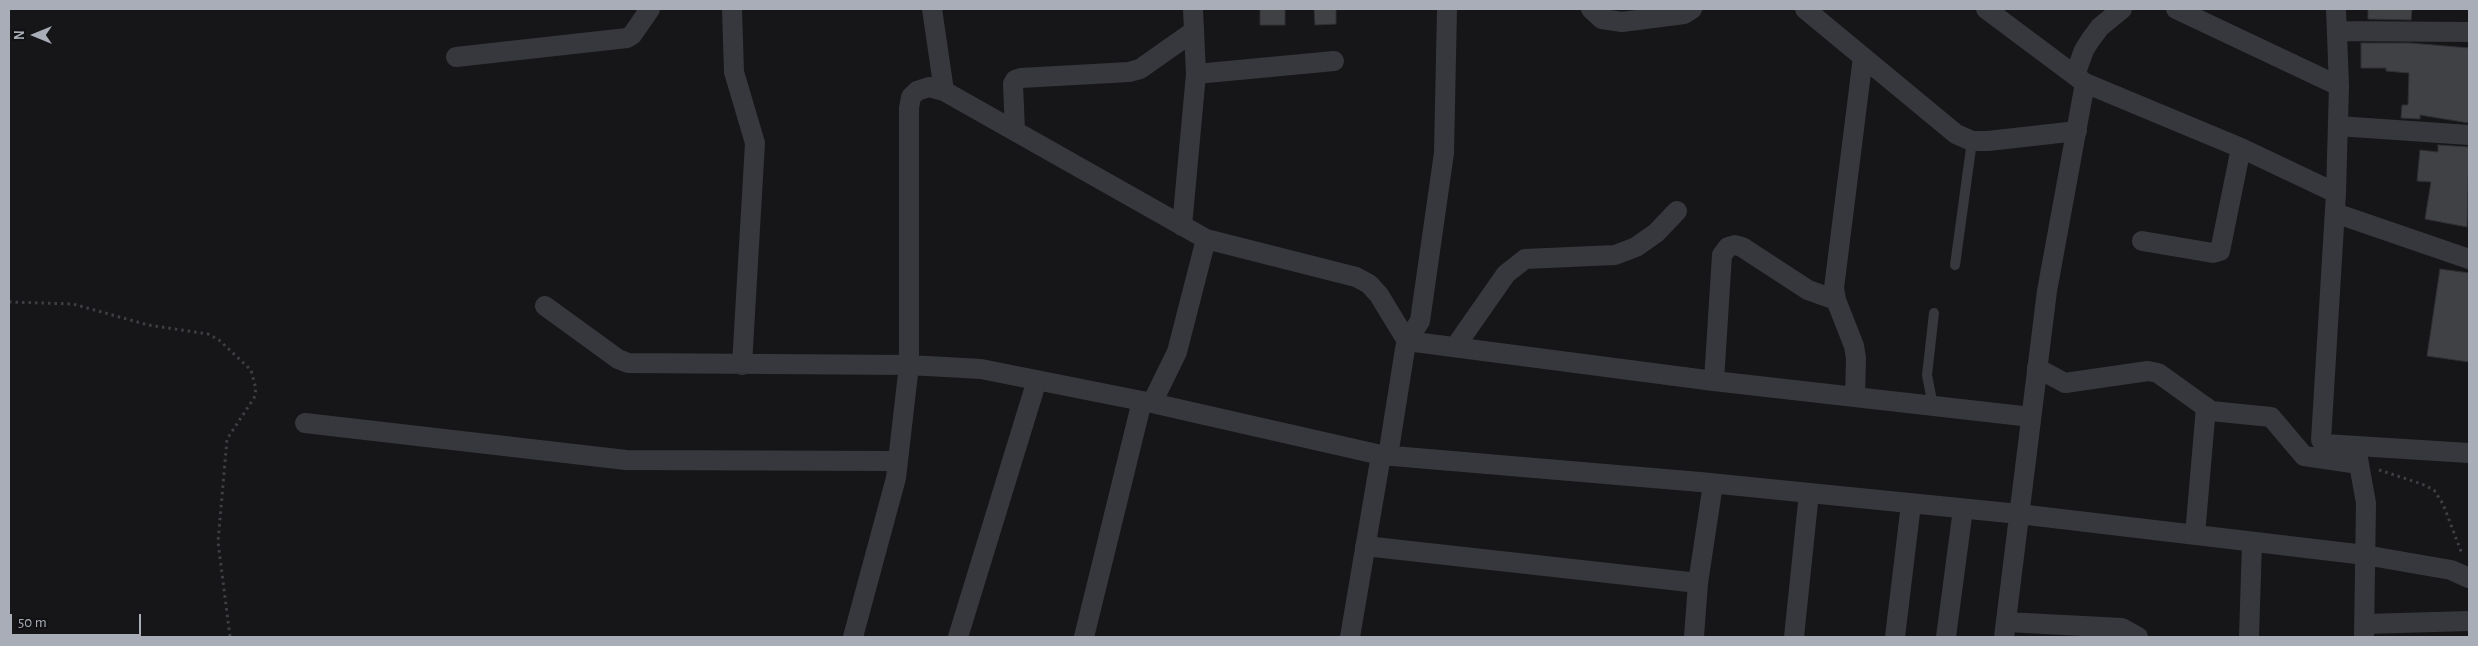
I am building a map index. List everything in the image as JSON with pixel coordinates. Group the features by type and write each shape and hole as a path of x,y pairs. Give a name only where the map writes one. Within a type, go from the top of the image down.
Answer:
{"street":[{"path":"456,57 627,38 632,35 650,9"},
{"path":"732,9 734,72 755,143 742,365"},
{"path":"932,9 944,91"},
{"path":"1182,226 1196,74 1192,9"},
{"path":"1350,637 1365,546 1407,341 1420,321 1444,153 1447,9"},
{"path":"1591,9 1602,19 1622,22 1684,14 1692,9"},
{"path":"1806,9 1956,134 1972,141 2076,131"},
{"path":"1986,9 2080,79 2242,148 2336,193"},
{"path":"2122,9 2100,27 2084,50 2076,131 2047,291 2005,630 2122,628 2138,637"},
{"path":"2176,9 2206,15 2339,86"},
{"path":"2336,9 2339,86 2336,193 2320,437 2325,444 2358,455"},
{"path":"1015,131 1013,84 1015,80 1020,78 1129,72 1140,69 1194,31"},
{"path":"2337,31 2469,32"},
{"path":"1855,397 1856,358 1854,346 1836,300 1834,288 1863,57"},
{"path":"1196,74 1334,61"},
{"path":"853,637 893,491 898,461 909,366 909,108 912,98 917,91 929,87 944,91 1206,239 1356,277 1369,284 1379,294 1407,341"},
{"path":"2338,126 2469,134"},
{"path":"2142,241 2213,253 2220,251 2242,148"},
{"path":"1455,347 1506,274 1525,259 1615,255 1636,247 1656,233 1677,211"},
{"path":"2335,213 2469,259"},
{"path":"1084,637 1147,402 1177,352 1206,239"},
{"path":"1714,381 1722,254 1728,248 1735,245 1742,247 1808,290 1836,300"},
{"path":"545,306 618,359 628,363 909,366 982,369 1147,402 1384,455 1713,484 2019,514 2365,555 2451,570 2469,578"},
{"path":"1407,341 1714,381 2031,417"},
{"path":"2037,368 2065,383 2148,371 2158,372 2206,407 2217,412 2271,417 2304,456 2469,452"},
{"path":"958,637 1037,380"},
{"path":"2195,535 2206,407"},
{"path":"304,423 626,460 898,461"},
{"path":"2358,455 2366,503 2364,631 2469,621"},
{"path":"1694,637 1698,583 1713,484"},
{"path":"1794,637 1809,494"},
{"path":"1895,637 1911,504"},
{"path":"1946,637 1962,509"},
{"path":"2249,637 2252,542"},
{"path":"1365,546 1698,583"}],"lane":[{"path":"1955,265 1972,141"},
{"path":"1933,406 1927,375 1934,313"}],"path":[{"path":"9,302 73,304 148,325 208,334 219,340 251,370 256,388 254,398 227,439 218,542 230,637"},
{"path":"2358,455 2434,490 2443,504 2462,555"}],"building":[{"path":"1260,9 1285,9 1285,25 1260,25"},
{"path":"1314,9 1336,9 1336,24 1315,25"},
{"path":"2368,9 2412,9 2411,20 2368,19"},
{"path":"2361,43 2410,43 2469,48 2469,123 2420,115 2420,119 2401,118 2402,105 2408,105 2409,73 2386,71 2386,68 2361,68"},
{"path":"2438,145 2469,147 2467,227 2425,219 2431,182 2417,181 2420,150 2438,152"},
{"path":"2440,269 2469,273 2469,362 2427,356"}]}
